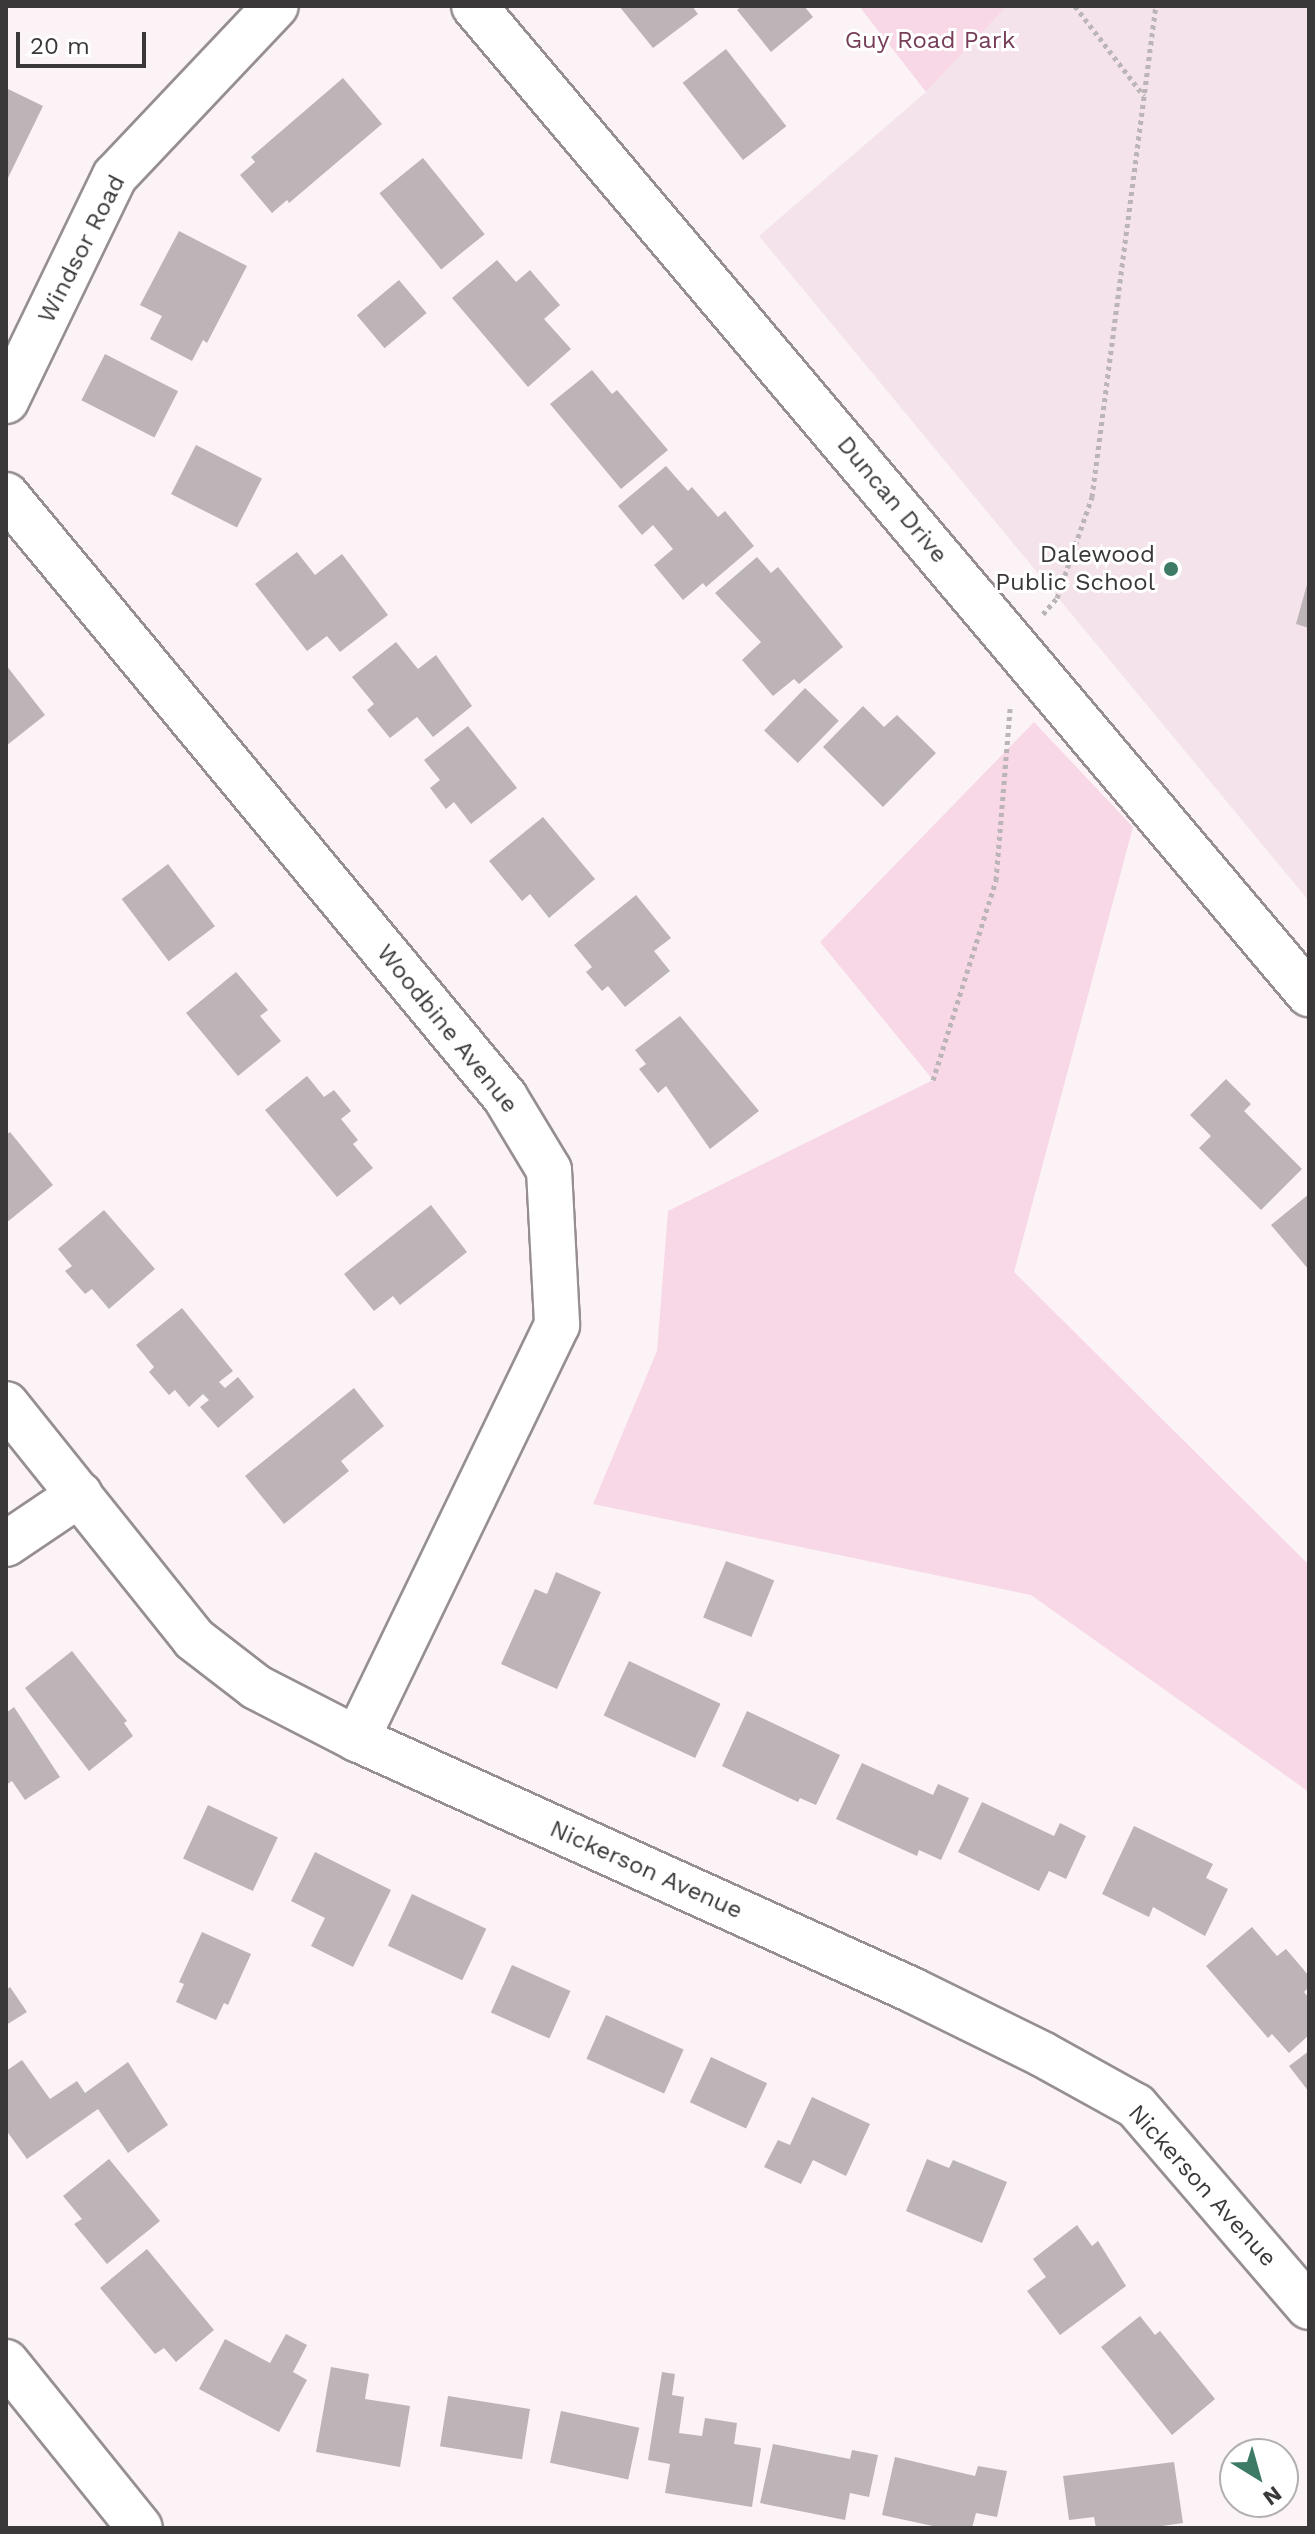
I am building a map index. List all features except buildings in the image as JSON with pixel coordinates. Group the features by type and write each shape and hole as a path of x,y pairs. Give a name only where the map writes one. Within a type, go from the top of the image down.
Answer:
{"street":[{"name":"Windsor Road","path":"6,401 115,176 276,6"},
{"name":"Duncan Drive","path":"474,6 1309,994"},
{"name":"Woodbine Avenue","path":"6,495 505,1097 549,1170 557,1325 357,1739"},
{"name":"Nickerson Avenue","path":"6,1404 194,1639 256,1687 357,1739 912,1990 1042,2054 1136,2106 1309,2307"},
{"path":"6,1544 80,1494"},
{"path":"6,2362 140,2528"}],"path":[{"path":"1075,6 1144,96"},
{"path":"933,1080 996,880 1015,646 1057,598 1092,497 1156,6"}],"shaded area":[{"name":"Dalewood Public School","path":"1007,6 1309,6 1309,901 759,236 926,92"}],"green space":[{"name":"Guy Road Park","path":"859,6 1007,6 926,92"},
{"path":"1034,722 1133,827 1014,1272 1309,1565 1309,1792 1031,1595 593,1504 657,1351 668,1211 933,1080 820,942"}],"place":[{"name":"Dalewood Public School","path":"1171,569"}]}
